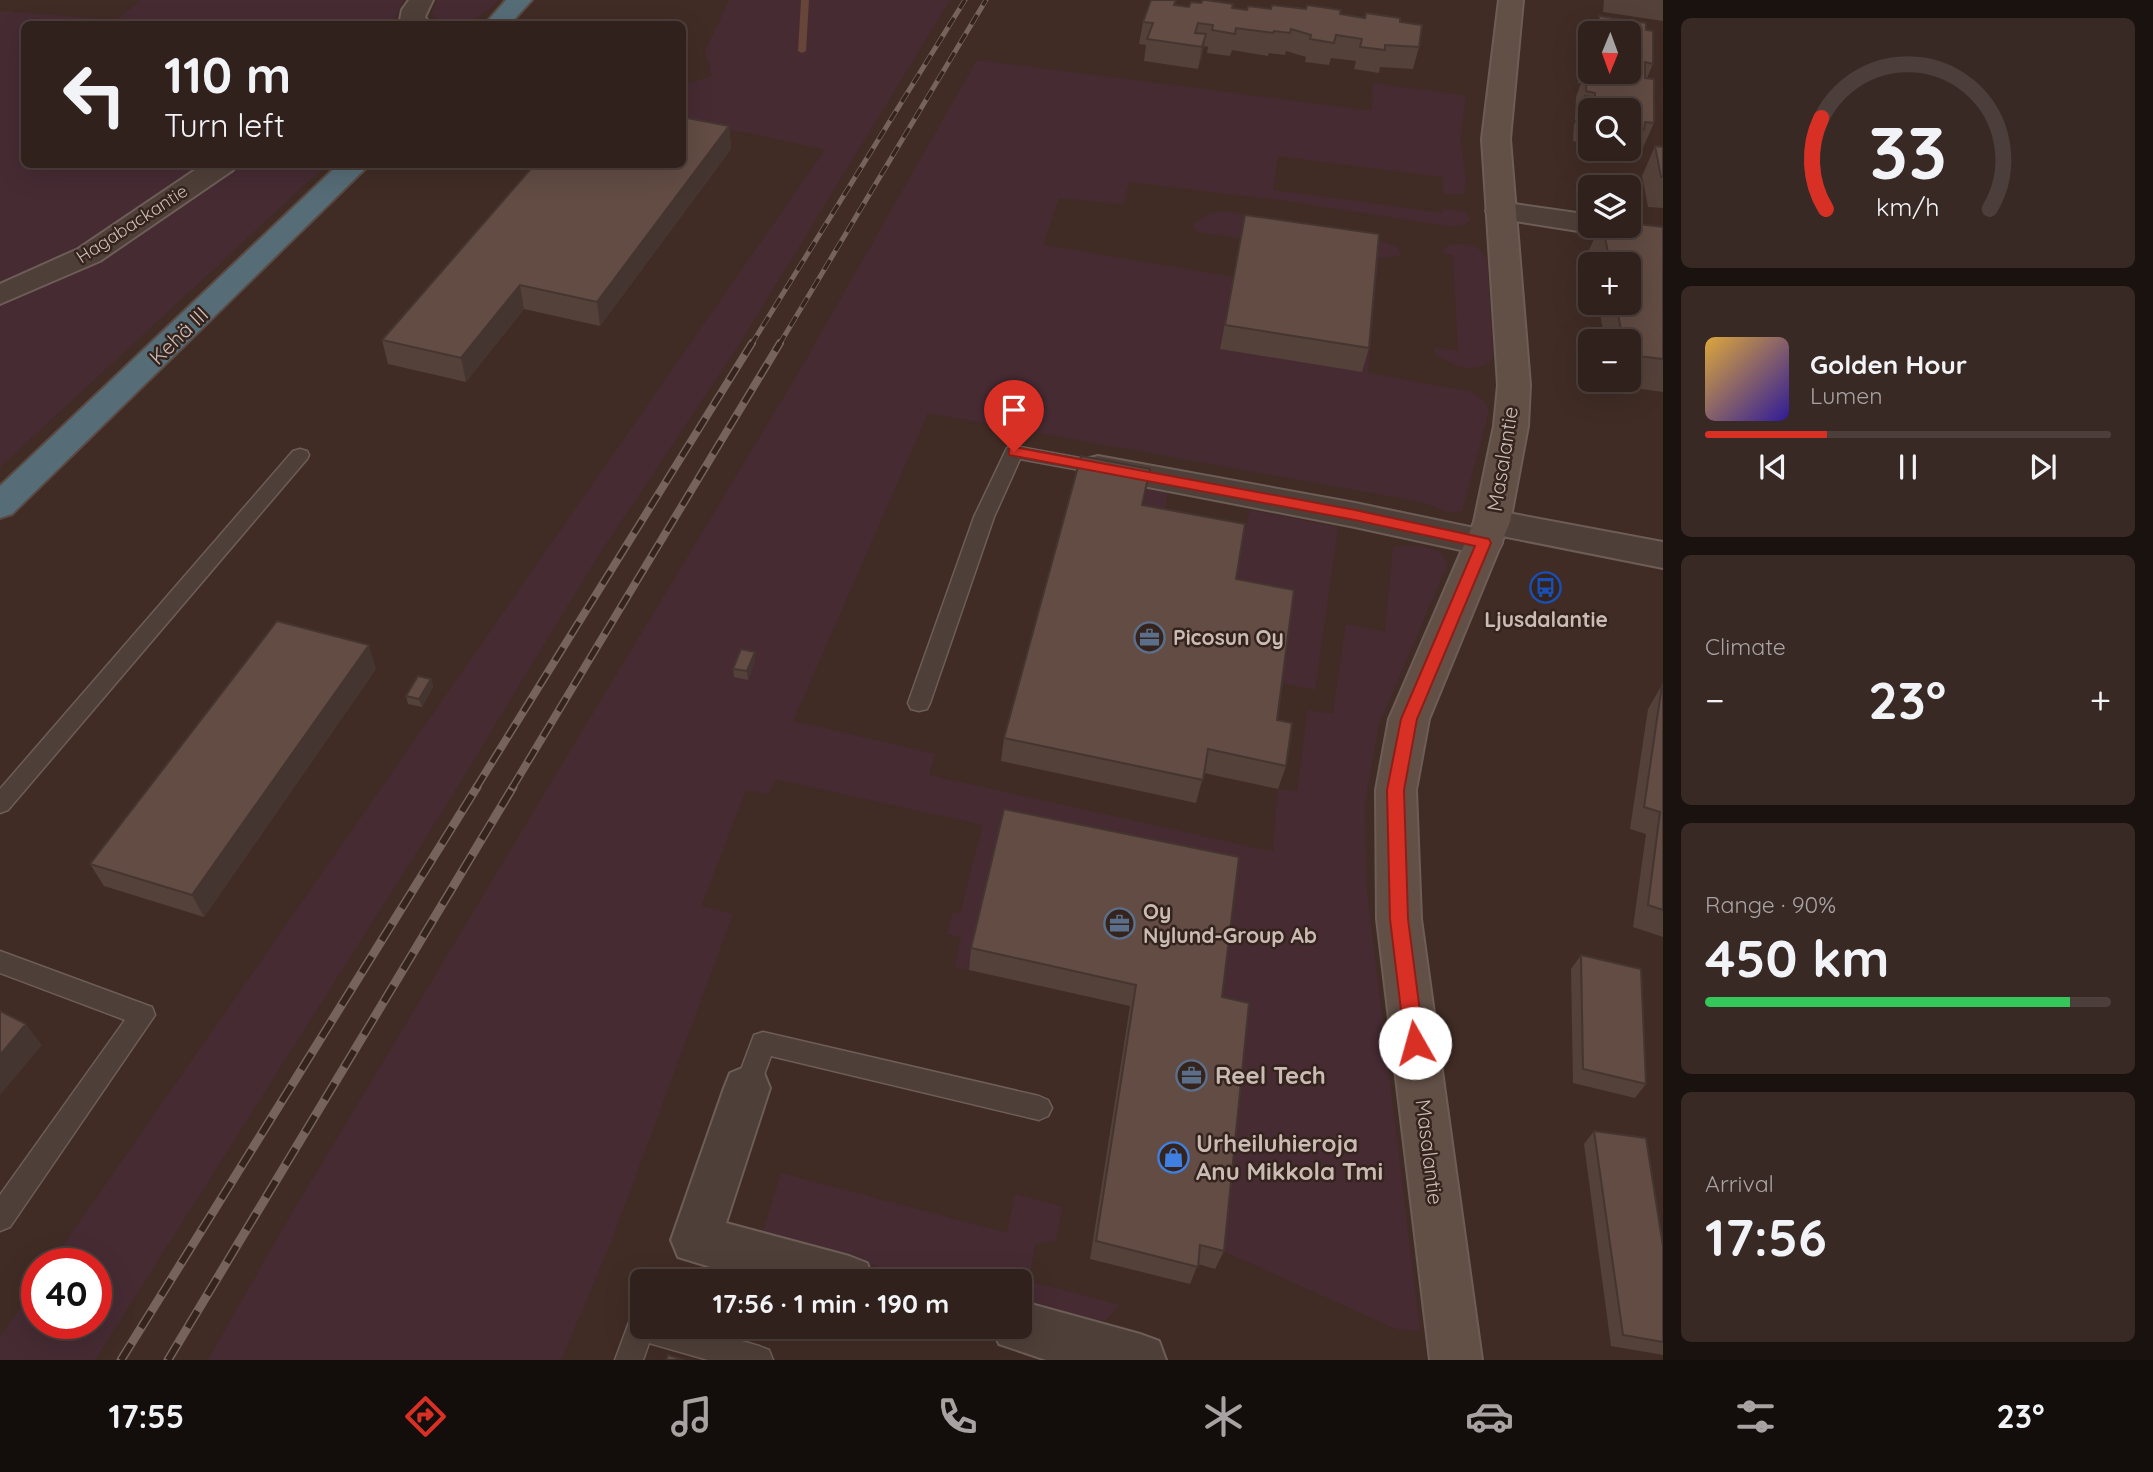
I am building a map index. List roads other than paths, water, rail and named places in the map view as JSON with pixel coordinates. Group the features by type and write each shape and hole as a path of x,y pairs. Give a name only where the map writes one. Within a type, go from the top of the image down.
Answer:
{"highway":[{"path":"500,21 520,0"},
{"name":"Kehä III","path":"0,506 352,168"}],"street":[{"path":"414,21 414,10 421,0"},
{"name":"Masalantie","path":"1456,1360 1399,919 1396,790 1409,719 1488,533 1505,466 1514,385 1496,139 1511,0"},
{"name":"Hagabackantie","path":"0,295 89,256 217,168"},
{"path":"1500,211 1578,222"},
{"path":"1096,467 1355,515 1663,555"},
{"path":"747,1088 696,1240 804,1269"},
{"path":"1032,1330 1140,1360"}],"lane":[{"path":"919,703 984,517 1014,452 1096,467"},
{"path":"0,804 300,455"},
{"path":"0,962 143,1016 0,1218"},
{"path":"747,1088 763,1043 1039,1108"},
{"path":"629,1360 641,1327 759,1360"}],"waterway":[{"path":"802,51 805,0"}],"railway":[{"path":"751,345 965,0"},
{"path":"779,345 986,0"},
{"path":"476,788 752,343"},
{"path":"512,788 780,343"},
{"path":"121,1360 477,787"},
{"path":"168,1360 513,787"}],"place":[{"name":"Ljusdalantie","path":"1546,588"},
{"name":"Picosun Oy","path":"1150,638"},
{"name":"Oy Nylund-Group Ab","path":"1120,924"},
{"name":"Reel Tech","path":"1192,1076"},
{"name":"Urheiluhieroja Anu Mikkola Tmi","path":"1173,1158"}]}
